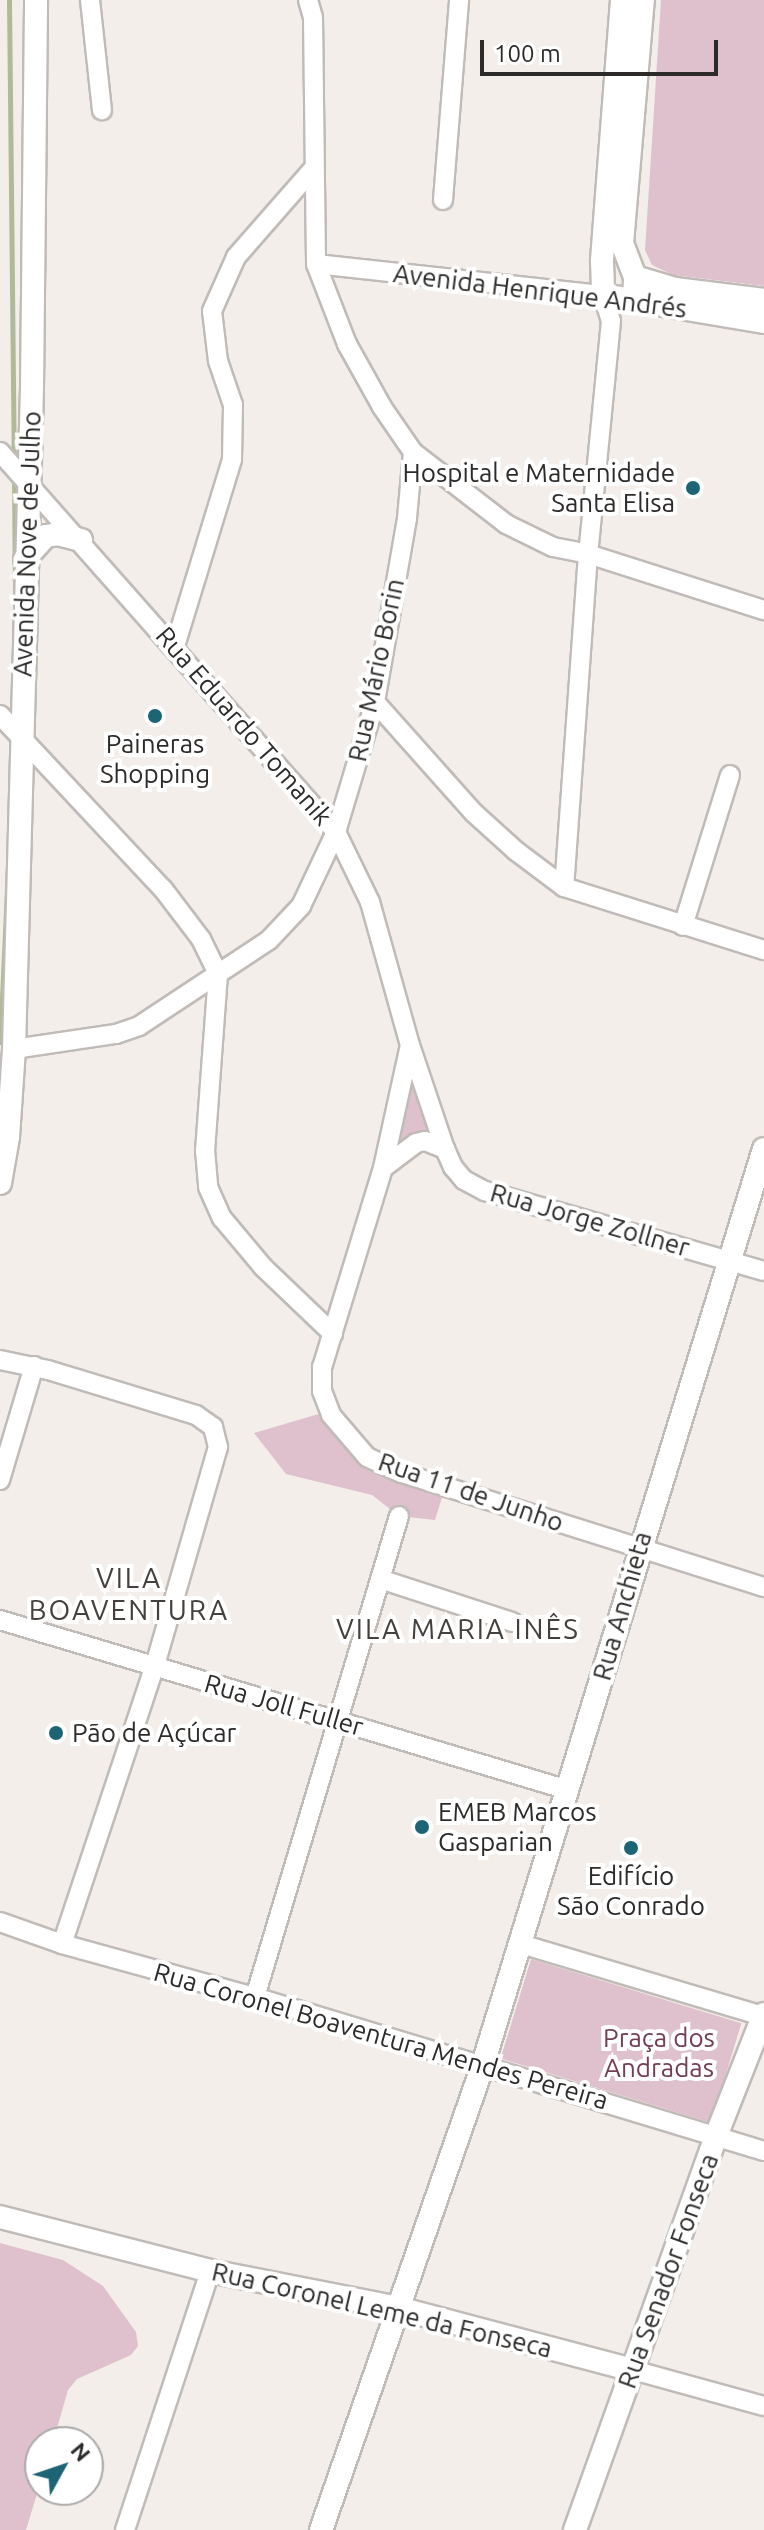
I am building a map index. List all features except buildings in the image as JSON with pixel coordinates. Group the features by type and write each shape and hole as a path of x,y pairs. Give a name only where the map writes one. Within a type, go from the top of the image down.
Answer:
{"main road":[{"name":"Avenida Nove de Julho","path":"0,1183 8,1137 14,1049 25,559 21,475 37,104 36,0"},
{"path":"603,295 602,261 622,0"},
{"path":"635,288 622,243 643,0"},
{"name":"Avenida Henrique Andrés","path":"603,295 635,288 675,289 764,300"},
{"name":"Avenida Henrique Andrés","path":"635,288 764,322"},
{"path":"25,559 46,536 58,534 81,540"},
{"name":"Rua Anchieta","path":"321,2530 483,2064 568,1790 638,1549 764,1149"},
{"name":"Rua Senador Fonseca","path":"575,2530 716,2136 764,2015"},
{"name":"Rua Coronel Leme da Fonseca","path":"0,2217 210,2271 398,2308 633,2370"}],"street":[{"path":"90,0 102,110"},
{"path":"308,0 313,17 316,264 347,344 382,407 413,452 506,524 553,547 588,554 764,610"},
{"path":"443,200 459,0"},
{"path":"175,646 232,459 233,405 218,361 212,311 236,257 313,169"},
{"name":"Avenida Henrique Andrés","path":"316,264 603,295"},
{"path":"611,321 635,288"},
{"path":"564,887 588,554 611,321 603,295"},
{"name":"Rua Eduardo Tomanik","path":"0,452 175,646 336,832 370,902 410,1045"},
{"name":"Rua Mário Borin","path":"14,1049 116,1034 139,1026 269,940 301,906 336,832 375,702 407,518 413,452"},
{"path":"375,702 474,813 516,851 564,887 764,950"},
{"path":"0,715 163,889 201,939 218,974 205,1150 208,1187 222,1218 263,1267 333,1334"},
{"path":"683,926 730,775"},
{"name":"Rua Jorge Zollner","path":"410,1045 445,1149 464,1180 485,1191 764,1271"},
{"name":"Rua 11 de Junho","path":"410,1045 383,1168 322,1367 322,1391 331,1415 367,1457 402,1473 764,1587"},
{"path":"383,1168 416,1143 425,1141 445,1149"},
{"path":"0,1360 34,1366 196,1415 213,1427 218,1447 155,1665 62,1944"},
{"path":"0,1480 34,1366"},
{"path":"255,1997 399,1516"},
{"path":"380,1579 512,1622"},
{"name":"Rua Joll Fuller","path":"0,1620 568,1790"},
{"name":"Rua Coronel Boaventura Mendes Pereira","path":"0,1922 62,1944 483,2064 764,2151"},
{"path":"521,1944 764,2015"},
{"path":"125,2530 210,2271"},
{"name":"Rua Coronel Leme da Fonseca","path":"633,2370 764,2406"}],"green space":[{"path":"661,0 764,0 764,286 673,275 652,265 645,250"},
{"path":"409,1077 435,1139 392,1151"},
{"path":"322,1413 375,1472 444,1491 435,1520 399,1516 372,1495 286,1474 254,1433"},
{"name":"Praça dos Andradas","path":"531,1959 741,2023 711,2123 501,2058"},
{"path":"0,2243 63,2260 103,2286 136,2332 138,2346 131,2355 77,2379 68,2390 58,2426 24,2426 24,2506 33,2506 26,2530 0,2530"}],"waterway":[{"path":"9,0 14,459"},
{"path":"14,477 15,603"},
{"path":"0,1042 8,863"}],"place":[{"name":"Hospital e Maternidade Santa Elisa","path":"693,488"},
{"name":"Paineras Shopping","path":"155,716"},
{"name":"Pão de Açúcar","path":"56,1733"},
{"name":"EMEB Marcos Gasparian","path":"422,1827"},
{"name":"Edifício São Conrado","path":"631,1848"}],"district":[{"name":"VILA BOAVENTURA","path":"129,1594"},
{"name":"VILA MARIA INÊS","path":"458,1629"}]}
